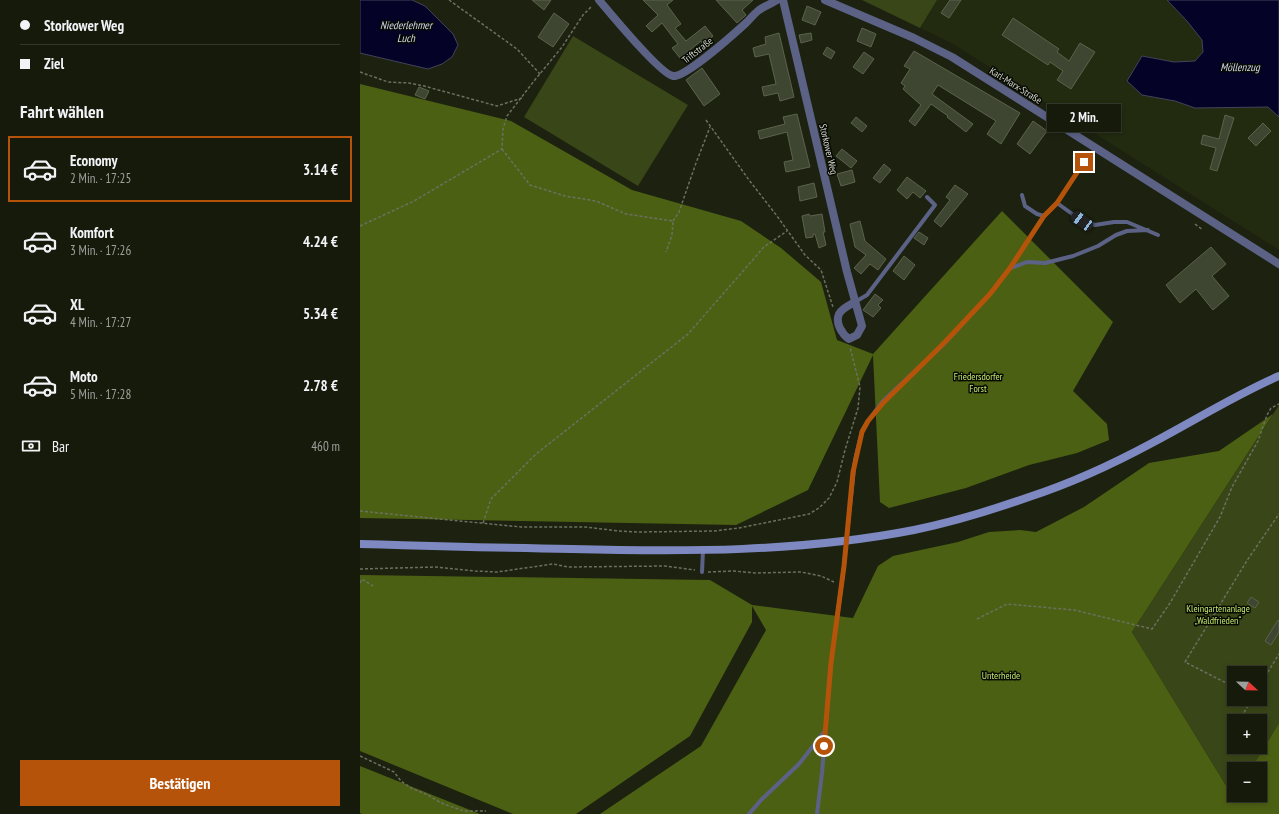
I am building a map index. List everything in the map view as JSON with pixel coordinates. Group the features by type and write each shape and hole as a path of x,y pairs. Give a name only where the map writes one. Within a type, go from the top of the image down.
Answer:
{"main road":[{"path":"360,544 589,550 703,550 789,546 858,539 916,529 985,512 1032,497 1092,473 1153,443 1248,390 1279,376"}],"street":[{"name":"Triftstraße","path":"596,2 658,67 672,76 677,76 684,73 711,53 758,11 777,0"},
{"name":"Storkower Weg","path":"783,0 847,272 862,326 857,335 849,339 842,335 838,322 839,314"},
{"name":"Karl-Marx-Straße","path":"825,0 914,38 952,57 1279,264"},
{"path":"839,314 844,308 855,302"}],"lane":[{"path":"817,814 831,663 844,566 855,460 862,432 868,421 884,402 971,316 1010,268 1044,216 1057,203 1084,162"},
{"path":"1022,195 1025,206 1037,214 1044,216"},
{"path":"855,302 867,295 935,205 927,197"},
{"path":"1057,203 1082,221 1095,225 1114,222 1127,222 1158,234"},
{"path":"1010,268 1027,262 1045,263 1073,256 1098,246 1116,235 1127,231 1148,230"},
{"path":"702,572 703,550"},
{"path":"749,814 761,800 799,764 824,732"}],"path":[{"path":"449,0 517,49 540,74"},
{"path":"596,2 583,15 562,47 507,116 503,129 502,149 530,185 565,196 596,201 626,214 673,221"},
{"path":"360,72 388,82 409,83 424,86 497,106 522,98"},
{"path":"706,120 805,255 821,270 833,308 839,314"},
{"path":"666,252 672,235 673,221 679,212 710,127"},
{"path":"360,226 414,201 502,149"},
{"path":"1195,224 1203,230"},
{"path":"483,523 491,499 536,454 688,334 764,247 787,231"},
{"path":"360,511 521,527 585,527 639,532 714,531 739,528 809,514 819,508 829,498 837,482 858,408 860,387 851,351"},
{"path":"977,619 1007,604 1074,610 1152,629 1170,603 1220,517 1232,487 1258,441 1267,415 1272,408 1279,404"},
{"path":"1227,683 1185,662 1248,559 1279,514"},
{"path":"360,569 435,567 496,572 553,564 568,567 665,566 716,573 734,571 755,573 802,572 820,576 841,586"},
{"path":"360,583 362,579 374,586"},
{"path":"1267,674 1279,654"},
{"path":"360,756 394,772 401,781 410,788 428,795 440,803 464,811 486,811"}],"shaded area":[{"path":"937,0 1167,0 1187,21 1202,40 1203,52 1195,61 1174,62 1142,56 1142,95 1175,101 1195,108 1268,107 1279,117 1279,250 953,44 920,28"}],"green space":[{"path":"862,0 937,0 920,28"},
{"path":"573,36 688,105 638,186 524,117"},
{"name":"Friedersdorfer Forst","path":"360,84 511,121 632,190 741,221 781,248 821,282 837,340 873,354 1002,211 1113,322 1073,391 1107,424 1109,440 1077,453 1029,465 966,488 889,508 880,502 873,355 808,490 736,525 360,518"},
{"name":"Kleingartenanlage „Waldfrieden“","path":"1279,405 1279,723 1267,743 1267,714 1227,714 1227,754 1260,754 1255,762 1227,762 1227,787 1132,632"},
{"name":"Unterheide","path":"1273,414 1132,632 1227,787 1227,802 1267,802 1267,762 1255,762 1260,754 1267,754 1267,743 1279,723 1279,814 600,814 701,746 766,630 752,606 752,622 690,736 576,814 513,814 360,751 360,575 710,580 752,605 853,618 878,566 893,556 958,542 989,532 1020,530 1036,532 1084,507 1149,463 1219,451"},
{"path":"360,766 480,814 362,814 360,813"}],"water":[{"name":"Niederlehmer Luch","path":"360,0 412,0 425,6 453,34 458,45 452,57 442,64 428,69 360,53"},
{"name":"Möllenzug","path":"1167,0 1279,0 1279,117 1268,107 1195,108 1175,101 1142,95 1127,81 1142,56 1174,62 1195,61 1203,52 1202,40 1187,21"}],"building":[{"path":"532,0 551,0 544,10"},
{"path":"643,0 673,0 667,5 681,24 675,28 686,41 705,26 713,36 703,45 701,41 680,58 672,48 678,44 662,23 652,32 646,26 658,15"},
{"path":"716,0 753,0 742,10 746,15 737,23"},
{"path":"950,0 961,0 949,18 941,13"},
{"path":"807,6 821,12 815,25 802,20"},
{"path":"554,13 569,24 553,47 538,37"},
{"path":"1013,18 1059,49 1057,52 1069,61 1080,43 1095,52 1071,89 1057,80 1063,71 1050,62 1048,65 1002,35"},
{"path":"862,28 876,34 871,47 857,41"},
{"path":"779,33 794,97 780,101 778,93 764,96 762,87 776,84 769,54 755,57 753,48 766,44 765,37"},
{"path":"811,33 812,40 801,43 799,35"},
{"path":"827,47 835,52 831,59 823,54"},
{"path":"914,51 1020,113 1001,144 987,134 996,121 938,85 932,94 973,124 966,132 947,117 948,116 931,104 915,126 909,121 921,105 903,89 905,86 901,83 910,69 904,66"},
{"path":"864,52 874,59 863,74 853,67"},
{"path":"702,68 720,94 704,106 686,80"},
{"path":"419,87 429,91 425,99 415,95"},
{"path":"797,114 810,167 786,172 784,162 793,160 787,132 760,139 758,131 785,124 783,117"},
{"path":"1225,115 1234,118 1217,171 1210,169 1216,148 1201,144 1203,135 1219,139"},
{"path":"856,117 867,126 862,132 851,123"},
{"path":"1033,121 1047,131 1030,154 1017,144"},
{"path":"1263,123 1271,131 1256,146 1248,138"},
{"path":"842,149 857,161 851,168 836,156"},
{"path":"884,164 891,170 880,183 873,178"},
{"path":"852,170 855,182 841,186 837,174"},
{"path":"907,177 926,191 920,198 913,192 907,199 897,190"},
{"path":"814,183 817,197 800,201 798,187"},
{"path":"955,185 968,194 941,227 934,221 950,200 946,197"},
{"path":"809,214 810,216 822,214 825,232 823,232 826,245 819,248 815,234 813,234 813,237 806,238 802,216"},
{"path":"860,221 865,241 886,259 878,270 870,264 861,274 854,268 866,255 855,247 850,224"},
{"path":"919,232 928,238 924,245 914,238"},
{"path":"1211,247 1226,264 1212,276 1229,296 1213,310 1196,289 1180,303 1166,285"},
{"path":"904,256 915,265 904,280 893,271"},
{"path":"875,294 883,300 878,305 881,308 873,317 863,310"},
{"path":"1251,597 1259,602 1255,608 1247,603"},
{"path":"1278,620 1279,632 1271,645 1265,641"}],"route":[{"path":"824,746 831,663 844,566 853,472 862,432 868,421 884,402 971,316 990,294 1010,268 1044,216 1057,203 1084,162"}]}
